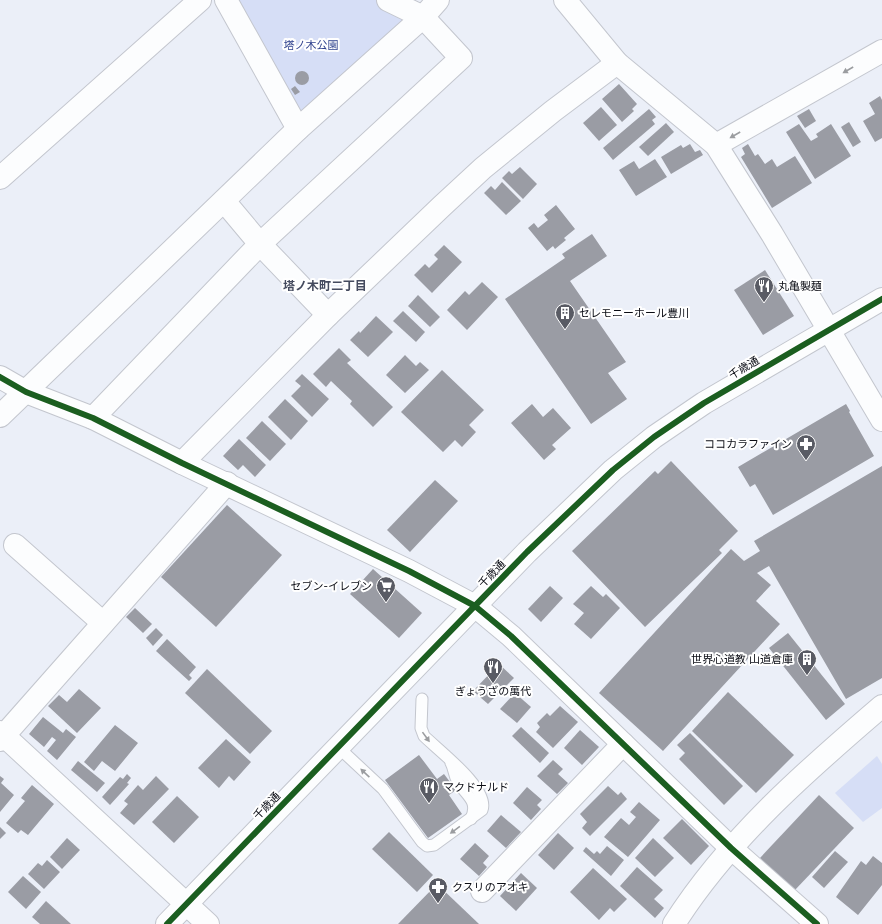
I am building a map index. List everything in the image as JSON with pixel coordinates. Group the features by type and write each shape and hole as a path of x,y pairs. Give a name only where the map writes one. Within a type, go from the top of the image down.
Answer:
{"street":[{"path":"0,178 200,0"},
{"path":"226,0 298,129"},
{"path":"93,418 260,244 461,58 423,16 388,0"},
{"path":"0,416 298,129 423,16 438,0"},
{"path":"565,0 617,63 716,145 772,234 882,420"},
{"path":"716,145 882,51"},
{"path":"182,463 328,315 483,168 617,63"},
{"path":"224,201 260,244 328,315"},
{"name":"千歳通","path":"167,924 588,492 654,437 704,403 882,299"},
{"path":"0,377 26,392 93,418 182,463 227,483 409,571 476,606 511,636 731,848 817,924"},
{"path":"208,924 187,903 1,736 227,483"},
{"path":"16,545 103,623"},
{"path":"674,924 731,848 812,766 882,706"},
{"path":"482,891 623,744"}],"lane":[{"path":"338,747 383,789 425,845 430,847 434,845 470,819 474,811 472,800 457,780 449,760 424,736 421,728 422,699"}],"green space":[{"name":"塔ノ木公園","path":"234,0 377,0 405,13 406,20 304,113 295,112"},
{"path":"877,756 882,764 882,808 863,822 835,793"}],"building":[{"path":"302,71 307,73 309,78 307,83 302,85 297,83 295,78 297,73"},
{"path":"619,84 637,104 632,109 634,111 622,122 602,99"},
{"path":"295,86 300,92 295,95 291,89"},
{"path":"880,96 882,100 882,138 875,142 863,121 875,114 869,103"},
{"path":"601,107 617,125 599,141 583,123"},
{"path":"649,109 656,117 652,120 655,124 613,160 603,148"},
{"path":"809,109 816,121 805,128 797,116"},
{"path":"849,122 861,142 853,147 841,127"},
{"path":"666,123 674,132 648,156 639,147"},
{"path":"799,124 811,141 818,137 816,134 831,124 851,156 815,179 786,132"},
{"path":"690,144 695,152 700,150 703,155 671,174 661,157 681,145 683,148"},
{"path":"748,144 755,156 758,154 765,164 772,159 777,167 795,156 812,183 772,208 741,157 745,154 742,148"},
{"path":"655,159 667,177 636,196 619,170 634,161 639,169"},
{"path":"520,167 537,184 523,199 502,178 509,171 512,174"},
{"path":"502,182 521,201 506,215 484,193 491,186 495,190"},
{"path":"556,205 575,229 564,238 566,240 555,249 553,246 547,251 528,228 534,223 538,228 548,220 544,215"},
{"name":"セレモニーホール豊川","path":"592,234 607,256 570,281 626,362 608,373 627,399 591,424 505,299 565,258 562,254"},
{"path":"444,245 462,262 432,293 414,275 425,264 429,268 438,259 434,255"},
{"name":"丸亀製麺","path":"765,270 794,316 763,335 734,290"},
{"path":"482,282 498,297 467,330 447,310 465,291 469,295"},
{"path":"418,295 440,317 430,327 408,306"},
{"path":"403,311 425,332 416,342 393,321"},
{"path":"376,316 393,332 368,357 350,340 359,331 360,333"},
{"path":"339,348 351,360 347,363 393,407 373,427 350,404 352,401 331,381 326,387 313,374"},
{"path":"405,355 416,366 420,362 429,370 405,393 386,375"},
{"path":"442,370 484,410 469,425 476,432 462,447 455,440 443,452 401,412"},
{"path":"302,374 329,399 312,417 291,396 301,386 295,381"},
{"path":"285,399 308,421 291,440 268,417"},
{"path":"532,404 543,417 553,408 571,428 552,445 556,449 544,460 511,423"},
{"name":"ココカラファイン","path":"846,404 874,456 773,515 755,484 750,487 738,467"},
{"path":"262,421 286,444 270,461 246,438"},
{"path":"239,439 266,465 255,477 243,465 238,470 223,456"},
{"path":"671,461 738,531 719,550 722,553 645,627 572,551 655,471 658,474"},
{"path":"882,466 882,678 846,699 769,566 757,573 771,585 756,601 780,624 663,751 599,693 731,549 744,561 760,551 754,541"},
{"path":"435,480 458,501 410,552 387,530"},
{"path":"227,505 282,555 216,627 161,577"},
{"name":"セブン-イレブン","path":"373,569 422,613 399,638 350,594"},
{"path":"550,586 563,598 541,622 528,609"},
{"path":"591,586 603,597 606,594 620,608 591,639 574,624 584,613 573,604"},
{"path":"135,608 152,624 143,633 126,617"},
{"path":"156,628 163,635 153,646 146,638"},
{"name":"世界心道教 山道倉庫","path":"788,633 845,704 826,720 769,648"},
{"path":"167,639 196,667 189,675 192,678 189,681 156,651"},
{"name":"ぎょうざの萬代","path":"499,664 514,678 488,704 473,691"},
{"path":"207,669 272,731 250,754 185,693"},
{"path":"79,689 101,708 77,733 48,706 59,695 67,702"},
{"path":"728,692 794,755 756,793 692,731"},
{"path":"515,693 531,707 517,723 500,709"},
{"path":"560,706 578,722 553,748 536,732 540,727 537,723 547,713 550,716"},
{"path":"43,717 63,733 66,729 76,737 57,760 47,751 56,740 52,737 44,747 29,734"},
{"path":"115,725 138,743 115,771 102,761 94,771 84,762"},
{"path":"521,727 549,753 540,763 512,736"},
{"path":"580,730 599,747 582,765 564,748"},
{"path":"690,733 743,786 724,805 679,759 685,753 677,745"},
{"path":"226,739 251,762 234,781 229,776 219,788 198,768"},
{"name":"マクドナルド","path":"419,755 437,779 444,774 456,790 449,795 462,814 428,838 385,780"},
{"path":"553,760 563,769 558,774 568,783 557,794 537,776"},
{"path":"78,761 105,783 97,792 71,770"},
{"path":"127,774 131,778 127,783 129,784 110,805 102,797 120,777 123,779"},
{"path":"0,776 4,779 1,783 14,795 0,812"},
{"path":"156,776 169,789 134,825 120,813 128,804 124,801 138,785 143,790"},
{"path":"32,785 54,804 28,835 21,830 18,833 6,823 25,801 21,798"},
{"path":"608,786 618,795 621,792 627,799 590,836 582,828 587,822 580,814"},
{"path":"527,787 542,800 537,805 541,809 531,820 513,803"},
{"path":"819,795 854,828 794,891 760,858"},
{"path":"177,796 199,817 174,843 152,822"},
{"path":"639,802 660,820 628,857 604,837 621,818 629,825 636,817 630,812"},
{"path":"501,815 521,832 506,848 487,831"},
{"path":"682,819 709,846 691,865 663,838"},
{"path":"0,827 6,833 0,839"},
{"path":"389,832 433,875 417,892 372,849"},
{"path":"558,833 574,848 554,870 538,855"},
{"path":"67,838 80,850 62,869 50,857"},
{"path":"653,838 674,858 655,877 635,858"},
{"path":"475,843 489,856 483,863 487,867 479,876 460,859"},
{"path":"607,846 624,860 611,876 583,851 586,847 594,854 597,851 600,854"},
{"path":"835,851 848,862 824,888 812,877"},
{"path":"873,856 882,863 882,885 858,915 836,897 861,861 866,865"},
{"path":"47,860 60,872 44,889 28,874 38,863 42,866"},
{"path":"637,867 663,890 654,899 664,908 655,918 620,886"},
{"path":"593,868 627,899 614,912 610,908 599,920 570,892"},
{"path":"521,873 537,888 516,911 500,896"},
{"path":"23,876 41,892 26,909 8,892"},
{"name":"クスリのアオキ","path":"437,884 479,924 398,924"},
{"path":"46,901 71,924 40,924 32,917"}],"cycle path":[{"path":"167,924 527,552 613,470 654,437 704,403 882,299"},
{"path":"0,377 26,392 93,418 182,463 409,571 475,606 511,636 731,848 817,924"}],"place":[{"name":"丸亀製麺","path":"764,303"},
{"name":"セレモニーホール豊川","path":"565,330"},
{"name":"ココカラファイン","path":"806,461"},
{"name":"セブン-イレブン","path":"386,603"},
{"name":"世界心道教 山道倉庫","path":"807,676"},
{"name":"ぎょうざの萬代","path":"493,684"},
{"name":"マクドナルド","path":"429,804"},
{"name":"クスリのアオキ","path":"438,904"}],"district":[{"name":"塔ノ木町二丁目","path":"325,286"}]}
